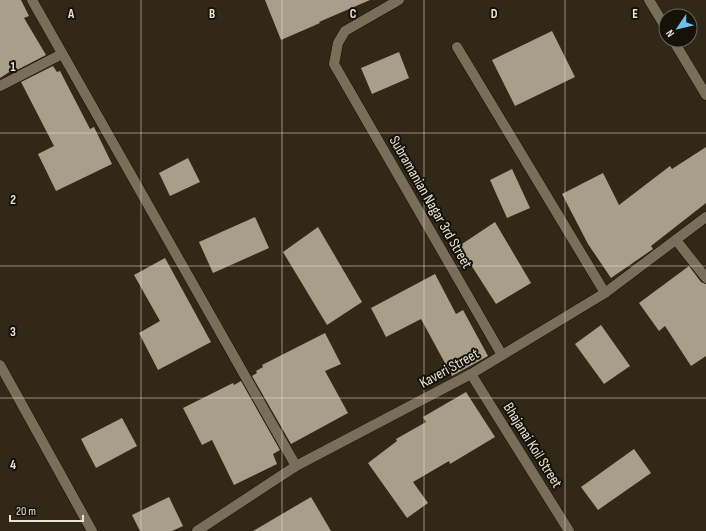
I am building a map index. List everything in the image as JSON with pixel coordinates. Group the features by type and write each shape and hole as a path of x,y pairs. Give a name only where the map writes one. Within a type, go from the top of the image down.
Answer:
{"street":[{"path":"32,0 296,466"},
{"name":"Subramanian Nagar 3rd Street","path":"399,0 345,31 338,43 334,64 502,355"},
{"path":"649,0 658,15"},
{"path":"457,47 605,293"},
{"path":"678,48 706,95"},
{"path":"0,86 62,54"},
{"name":"Kaveri Street","path":"197,531 296,466 471,374 605,293 706,217"},
{"path":"676,240 706,278"},
{"path":"0,365 92,531"},
{"name":"Bhajanai Koil Street","path":"471,374 569,531"}],"building":[{"path":"0,0 21,0 29,16 24,18 46,55 15,71 14,69 0,78"},
{"path":"265,0 370,0 281,40"},
{"path":"552,31 575,77 515,106 492,60"},
{"path":"399,52 409,78 372,94 361,68"},
{"path":"53,66 57,72 60,71 90,129 94,127 112,164 56,191 38,154 54,146 21,82"},
{"path":"706,147 706,203 651,246 653,249 611,278 588,244 562,194 603,173 619,205 670,166 672,169"},
{"path":"188,158 200,182 170,196 159,173"},
{"path":"512,169 530,208 507,218 490,180"},
{"path":"255,217 269,248 213,273 199,242"},
{"path":"495,222 531,283 496,304 459,246"},
{"path":"318,227 362,302 327,325 283,252"},
{"path":"165,258 211,342 158,370 139,333 160,321 134,275"},
{"path":"689,266 701,282 706,284 706,356 691,366 665,326 659,331 639,303"},
{"path":"435,274 456,314 463,310 488,356 452,376 421,319 386,337 371,308"},
{"path":"601,325 630,366 604,384 575,344"},
{"path":"325,333 341,364 325,371 348,413 291,444 252,376 257,373 256,371 263,367 262,365"},
{"path":"241,381 280,450 273,454 277,464 234,485 212,440 202,445 183,408 233,383 234,385"},
{"path":"466,392 495,437 450,464 449,461 413,482 428,503 407,518 368,463 397,441 396,439 426,422 423,417"},
{"path":"122,418 137,446 96,468 81,439"},
{"path":"634,449 651,473 598,510 581,487"},
{"path":"169,497 183,526 172,531 140,531 132,515"},
{"path":"311,497 331,531 253,531"}]}
